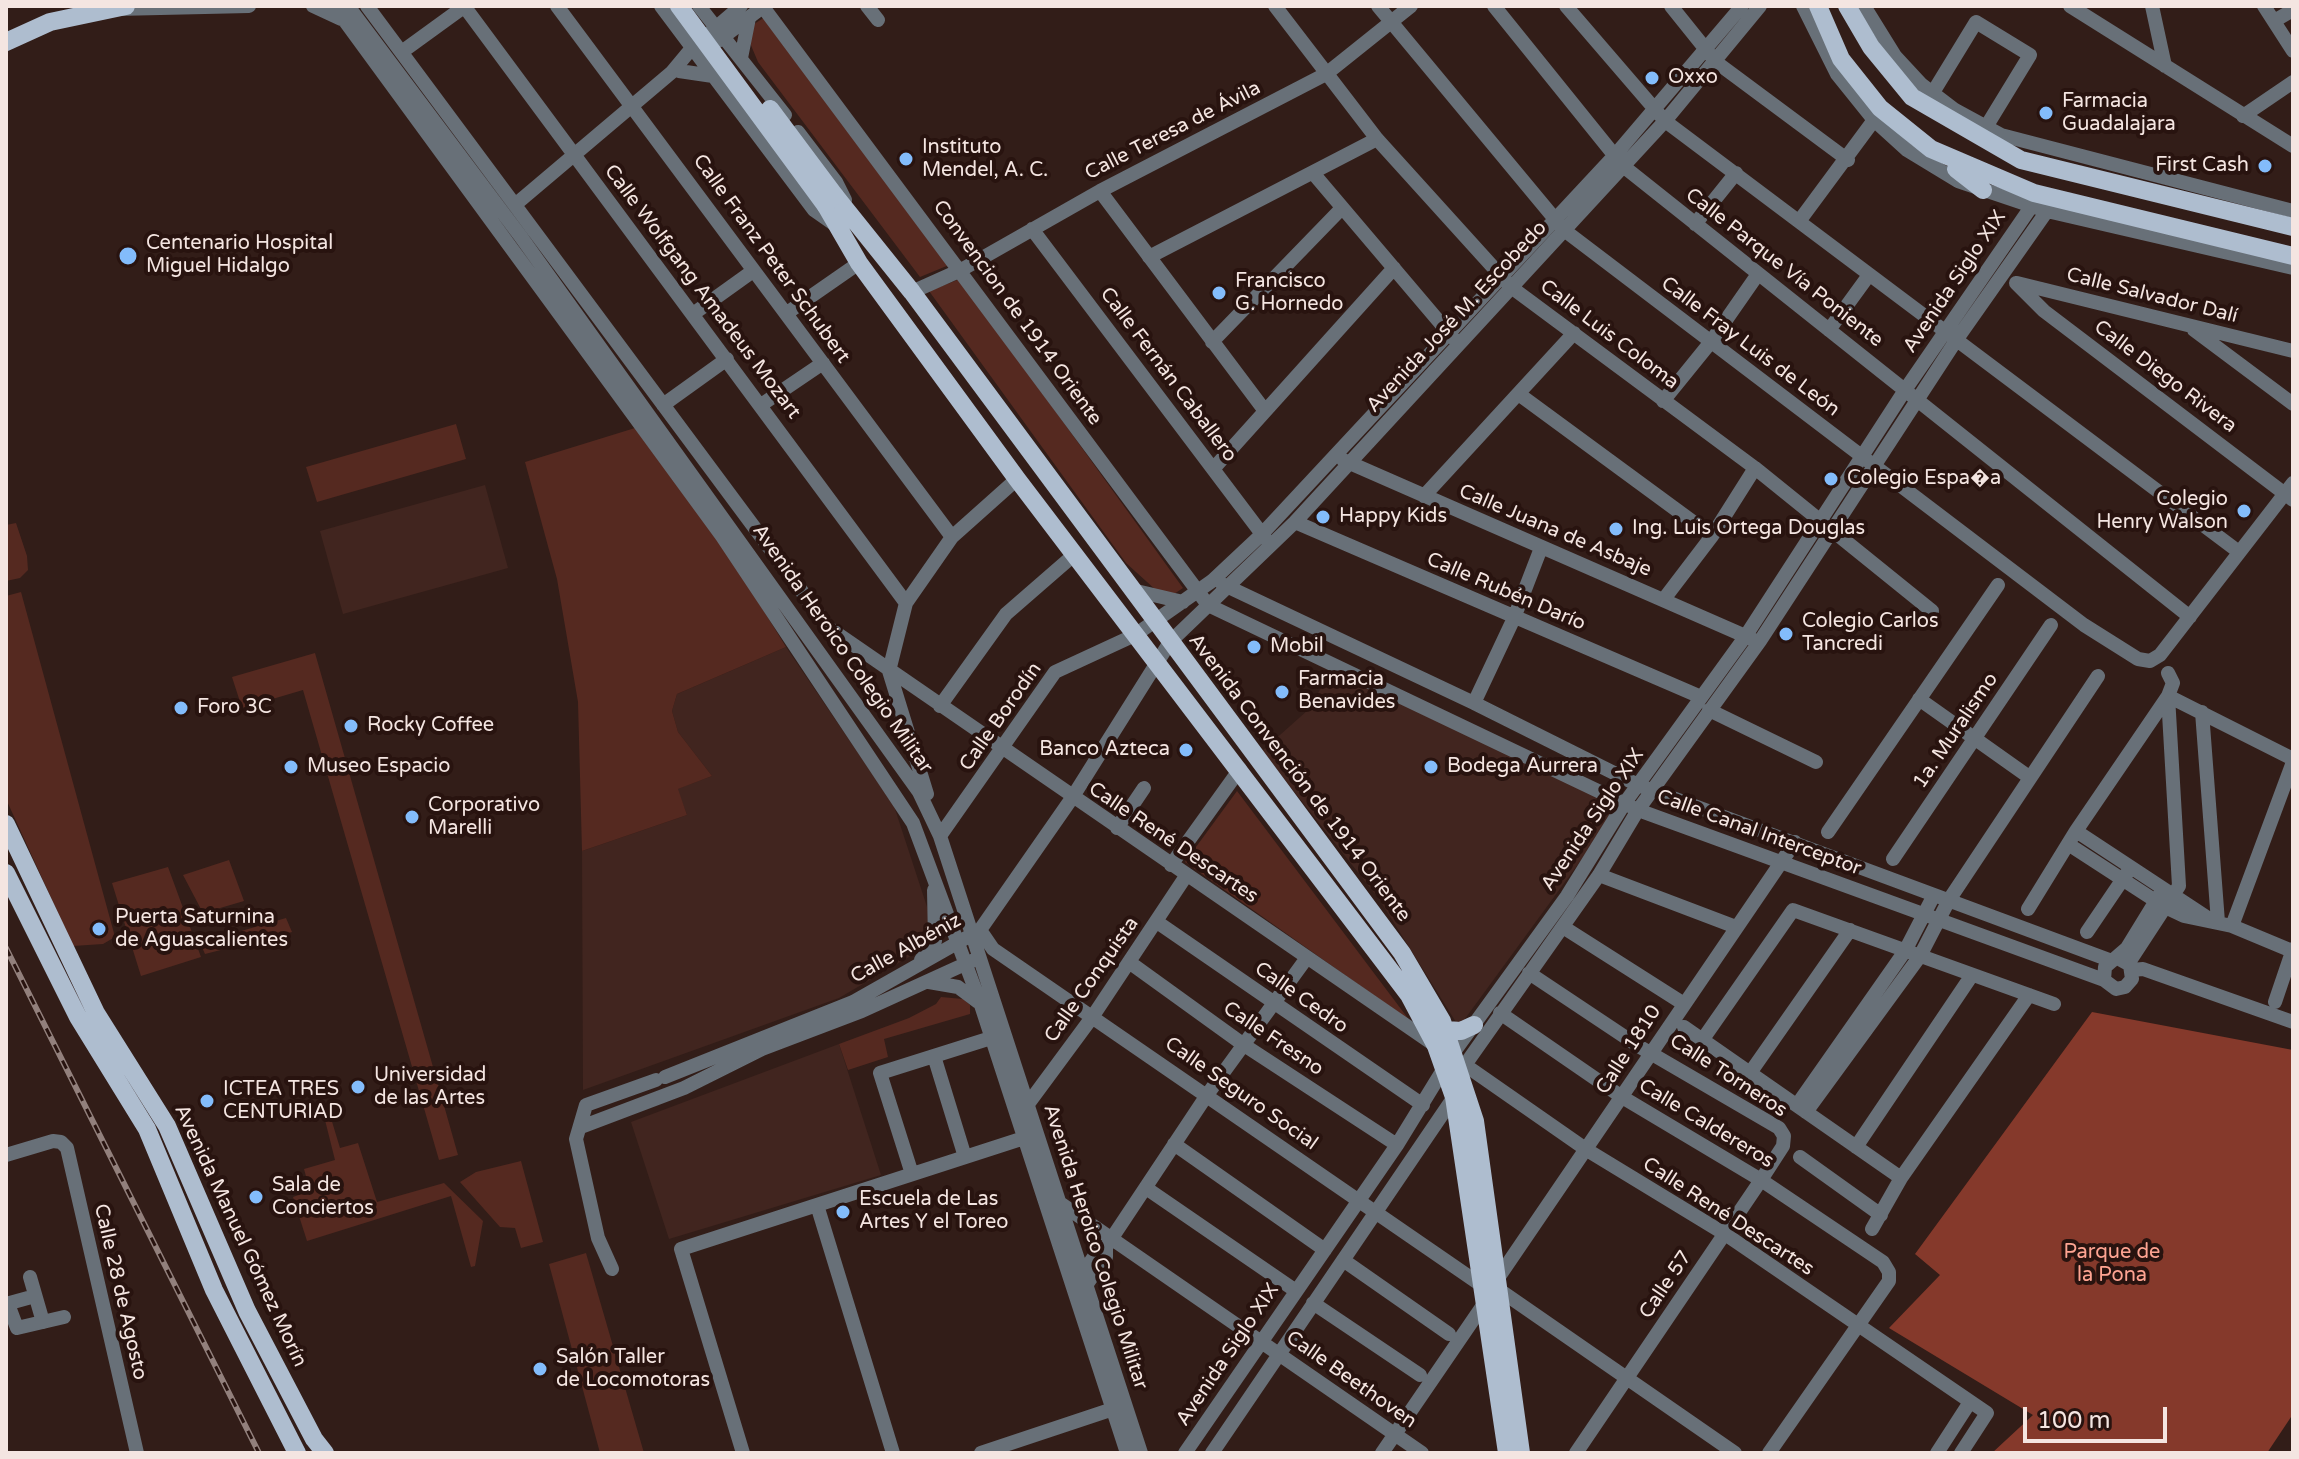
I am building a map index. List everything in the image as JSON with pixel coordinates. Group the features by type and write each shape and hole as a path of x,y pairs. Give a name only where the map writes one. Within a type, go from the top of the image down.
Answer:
{"main road":[{"path":"7,42 50,22 126,6"},
{"name":"Avenida Convención de 1914 Oriente","path":"679,6 831,201"},
{"name":"Avenida Convención de 1914 Oriente","path":"692,6 844,220 912,292 1402,953 1451,1056 1475,1121 1507,1453"},
{"path":"1847,6 1873,23"},
{"path":"1847,6 1871,47 1923,100 2021,160 2293,227"},
{"path":"1809,8 1832,40 1841,59 1880,108 1983,190"},
{"path":"1828,59 1832,40"},
{"path":"1923,100 1982,126"},
{"path":"1939,153 2043,196 2292,264"},
{"name":"Avenida Convención de 1914 Oriente","path":"844,220 859,263 1017,479 1409,995 1451,1056 1454,1097 1521,1453"},
{"name":"Avenida Manuel Gómez Morín","path":"6,824 96,1013 167,1126 247,1311 314,1439 325,1453"},
{"name":"Avenida Manuel Gómez Morín","path":"6,873 78,1017 147,1129 214,1290 297,1453"},
{"path":"1451,1056 1461,1031 1474,1025"}],"street":[{"path":"104,9 249,6"},
{"path":"313,6 346,22"},
{"name":"Avenida Heroico Colegio Militar","path":"334,6 722,536 905,807 970,937"},
{"name":"Avenida Heroico Colegio Militar","path":"348,6 403,51 829,628 889,671"},
{"name":"Avenida Heroico Colegio Militar","path":"367,6 375,30 404,81 531,249 899,760 940,836 970,937 981,1005 991,1038 1024,1138 1141,1453"},
{"path":"403,51 464,6"},
{"name":"Calle Wolfgang Amadeus Mozart","path":"464,6 906,603"},
{"name":"Calle Franz Peter Schubert","path":"557,6 633,103 753,271 952,537"},
{"name":"Avenida Convención de 1914 Oriente","path":"661,6 814,210 844,220"},
{"name":"Avenida Convención de 1914 Oriente","path":"699,6 836,182 844,220"},
{"path":"516,204 745,12 764,6"},
{"name":"Convencion de 1914 Oriente","path":"764,6 1208,605"},
{"path":"867,6 878,20"},
{"name":"Calle Luis Coloma","path":"1275,6 1377,139 1506,282 1755,468 1932,611"},
{"name":"Calle Fray Luis de León","path":"1378,6 1559,224 1862,458 2084,625 2138,659 2150,661 2160,655 2190,617"},
{"name":"Calle Teresa de Ávila","path":"912,292 961,270 1100,191 1326,74 1411,6"},
{"name":"Calle Parque Vía Poniente","path":"1494,6 1620,160 1918,403 2190,617"},
{"path":"1566,6 1660,116 2239,552"},
{"path":"1671,6 1716,62 1848,160"},
{"name":"Avenida José M. Escobedo","path":"1660,116 1706,49 1742,6"},
{"name":"Avenida José M. Escobedo","path":"1170,642 1228,586 1559,224 1660,116 1716,62 1760,6"},
{"path":"1864,6 1923,100 1976,22 2030,55 1982,126 2034,146 2293,211"},
{"path":"2070,6 2293,146"},
{"path":"2152,6 2165,66"},
{"path":"2264,6 2293,51"},
{"path":"1809,8 1828,59 1874,120 1933,168 2031,207 2292,264"},
{"path":"2274,21 2293,10"},
{"path":"741,58 745,12"},
{"path":"404,81 416,72"},
{"path":"676,72 713,76"},
{"path":"2243,116 2293,82"},
{"path":"1800,220 1848,160 1874,120"},
{"path":"1149,257 1377,139"},
{"path":"1313,173 1453,338"},
{"path":"1695,224 1736,173"},
{"path":"1100,191 1265,411"},
{"name":"Avenida Siglo XIX","path":"1185,1453 1397,1145 1451,1056 1500,1013 1599,875 1638,810 1654,792 1745,637 1826,527 1876,466 1918,403 1952,336 2031,207"},
{"path":"1212,342 1342,208"},
{"name":"Avenida Siglo XIX","path":"1474,1025 1567,896 1638,785 1760,641 1862,458 1905,390 1952,336 2009,280 2047,211"},
{"name":"Calle Fernán Caballero","path":"1032,229 1267,540"},
{"path":"787,313 859,263"},
{"path":"1214,468 1394,268"},
{"path":"693,314 753,271"},
{"path":"1663,401 1710,343 1758,274"},
{"path":"1829,330 1869,275"},
{"name":"Calle Salvador Dalí","path":"2009,280 2293,351"},
{"name":"Calle Diego Rivera","path":"2009,280 2044,311 2290,492"},
{"path":"2187,325 2293,404"},
{"path":"1424,496 1574,333"},
{"path":"663,405 727,359"},
{"path":"761,405 823,363"},
{"path":"1520,395 1712,536"},
{"name":"Avenida José M. Escobedo","path":"1154,620 1295,522 1342,460"},
{"name":"Calle Juana de Asbaje","path":"1342,460 1760,641"},
{"path":"1664,599 1712,536 1755,468"},
{"path":"940,836 889,671 906,603 952,537 1017,479"},
{"path":"2190,617 2290,492"},
{"name":"Calle Rubén Darío","path":"1295,522 1705,704 1816,762"},
{"path":"1474,703 1514,618 1541,548"},
{"path":"940,706 1006,614 1075,554"},
{"name":"Calle Canal Interceptor","path":"1212,581 1291,614 1654,792 2122,964 2293,1022"},
{"path":"1828,832 1998,585"},
{"path":"1132,590 1183,602"},
{"path":"1249,624 1263,603"},
{"name":"Calle Canal Interceptor","path":"1208,605 1638,810 2104,980"},
{"path":"1279,639 1291,614"},
{"name":"Calle Borodín","path":"940,836 1055,672 1135,635 1154,620"},
{"name":"1a. Muralismo","path":"1893,859 2051,625"},
{"name":"Calle Albéniz","path":"581,1127 586,1105 610,1099 853,1002 970,937 1072,798 1159,665 1170,642"},
{"name":"Calle René Descartes","path":"889,671 1587,1150 1725,1234 1856,1327 1987,1413 1961,1453"},
{"path":"2028,909 2072,837 2168,696 2173,683 2168,673"},
{"path":"1801,1108 1912,953 1931,917 1949,900 2098,676"},
{"path":"2168,696 2293,761 2220,923"},
{"path":"2122,964 2132,979 2121,989 2111,987 2104,980 2105,967 2122,964 2164,899 2179,886 2168,696"},
{"path":"1919,699 2029,777"},
{"path":"2202,712 2220,923"},
{"path":"1171,865 1240,769"},
{"path":"1117,828 1144,788"},
{"path":"2072,837 2164,899 2293,950 2275,1002"},
{"name":"Calle 1810","path":"1382,1453 1795,842"},
{"path":"901,974 923,958 935,941 932,866"},
{"path":"2087,932 2126,874"},
{"path":"1599,875 1736,927"},
{"name":"Calle Conquista","path":"1028,1104 1093,1016 1186,876"},
{"path":"1931,917 1934,895"},
{"path":"1703,1039 1793,910 2054,1004"},
{"name":"Calle Cedro","path":"1157,922 1423,1105"},
{"path":"1563,927 1684,1004"},
{"path":"1750,1073 1850,930"},
{"name":"Calle Seguro Social","path":"970,937 1093,1016 1375,1211 1735,1453"},
{"path":"1079,1286 1106,1257 1108,1243 1174,1144 1306,959"},
{"name":"Avenida Heroico Colegio Militar","path":"973,960 1028,1104 1060,1203 1079,1286 1127,1453"},
{"name":"Calle Albéniz","path":"581,1127 684,1088 762,1049 862,1011 973,960"},
{"name":"Calle Fresno","path":"1129,962 1244,1045 1397,1145"},
{"name":"Calle Torneros","path":"1529,973 1640,1047 1652,1050 1779,1128 1784,1136"},
{"path":"1856,1147 1972,975"},
{"path":"916,984 944,983 958,987 981,1005"},
{"path":"1872,1229 1901,1178 2029,995"},
{"name":"Calle Caldereros","path":"1500,1013 1622,1097 1761,1180 1883,1262 1889,1272 1889,1281 1856,1327"},
{"path":"1684,1027 1901,1178"},
{"path":"912,1174 880,1073 991,1038"},
{"path":"934,1056 965,1157"},
{"path":"666,1076 684,1088"},
{"name":"Avenida Siglo XIX","path":"1212,1453 1454,1097"},
{"path":"610,1099 616,1113"},
{"path":"581,1127 576,1139 577,1156 598,1238 612,1269"},
{"name":"Calle 57","path":"1578,1452 1761,1180 1783,1146 1784,1136"},
{"path":"743,1453 681,1249 1024,1138"},
{"name":"Calle 28 de Agosto","path":"6,1155 61,1142 67,1148 137,1453"},
{"path":"1174,1144 1325,1250"},
{"path":"1800,1157 1881,1215"},
{"path":"1146,1188 1296,1291"},
{"name":"Calle Beethoven","path":"1060,1203 1108,1243 1280,1354 1422,1453"},
{"path":"817,1205 893,1453"},
{"path":"1343,1260 1449,1334"},
{"path":"30,1277 43,1322"},
{"path":"35,1296 7,1304 17,1328 64,1317"},
{"path":"1313,1303 1420,1375"},
{"path":"1769,1453 1856,1327"},
{"path":"1937,1453 1970,1402"},
{"path":"981,1453 1113,1409"}],"shaded area":[{"path":"765,17 949,265 920,277 758,62 750,43 751,26"},
{"path":"960,279 1183,588 1174,594 1157,591 1126,563 929,291"},
{"path":"456,424 466,459 317,502 306,467"},
{"path":"635,428 733,561 786,647 677,694 672,711 678,732 712,776 678,789 687,815 582,851 578,702 557,579 525,462"},
{"path":"485,485 508,568 343,614 320,531"},
{"path":"16,523 27,556 28,570 20,578 6,581 6,525"},
{"path":"21,592 115,937 103,944 73,946 6,799 6,596"},
{"path":"786,647 894,806 931,919 926,947 839,998 583,1090 582,851 687,815 677,789 712,776 678,732 672,711 677,694"},
{"path":"315,653 458,1155 439,1160 303,690 242,708 232,677"},
{"path":"1334,666 1622,804 1459,1027 1379,899 1262,751 1308,710"},
{"path":"1237,791 1410,1021 1185,862"},
{"path":"229,860 244,901 203,913 183,875"},
{"path":"168,867 201,957 141,976 112,883"},
{"path":"286,918 292,932 205,954 200,943"},
{"path":"941,997 963,999 970,1005 970,1014 884,1039 888,1057 848,1070 839,1044 909,1018 936,1004"},
{"path":"839,1044 881,1175 669,1239 631,1122"},
{"path":"330,1115 340,1148 358,1143 377,1202 444,1183 483,1221 475,1266 471,1267 451,1196 307,1241 293,1197 310,1191 304,1169 335,1160 324,1116"},
{"path":"521,1161 543,1242 521,1248 515,1228 500,1227 460,1182 476,1172"},
{"path":"586,1253 644,1453 600,1453 549,1264"}],"green space":[{"name":"Parque de la Pona","path":"2092,1012 2293,1050 2293,1414 2267,1453 1992,1453 2033,1415 1889,1328 1940,1275 1915,1254"}],"railway":[{"path":"6,948 259,1453"}],"place":[{"name":"Oxxo","path":"1652,78"},
{"name":"Farmacia Guadalajara","path":"2046,113"},
{"name":"Instituto Mendel, A. C.","path":"906,159"},
{"name":"First Cash","path":"2265,166"},
{"name":"Centenario Hospital Miguel Hidalgo","path":"128,256"},
{"name":"Francisco G. Hornedo","path":"1219,293"},
{"name":"Colegio Espa�a","path":"1831,479"},
{"name":"Colegio Henry Walson","path":"2244,511"},
{"name":"Happy Kids","path":"1323,517"},
{"name":"Ing. Luis Ortega Douglas","path":"1616,529"},
{"name":"Colegio Carlos Tancredi","path":"1786,634"},
{"name":"Mobil","path":"1254,647"},
{"name":"Farmacia Benavides","path":"1282,692"},
{"name":"Foro 3C","path":"181,708"},
{"name":"Rocky Coffee","path":"351,726"},
{"name":"Banco Azteca","path":"1186,750"},
{"name":"Museo Espacio","path":"291,767"},
{"name":"Bodega Aurrera","path":"1431,767"},
{"name":"Corporativo Marelli","path":"412,817"},
{"name":"Puerta Saturnina de Aguascalientes","path":"99,929"},
{"name":"Universidad de las Artes","path":"358,1087"},
{"name":"ICTEA TRES CENTURIAD","path":"207,1101"},
{"name":"Sala de Conciertos","path":"256,1197"},
{"name":"Escuela de Las Artes Y el Toreo","path":"843,1212"},
{"name":"Salón Taller de Locomotoras","path":"540,1369"}]}
